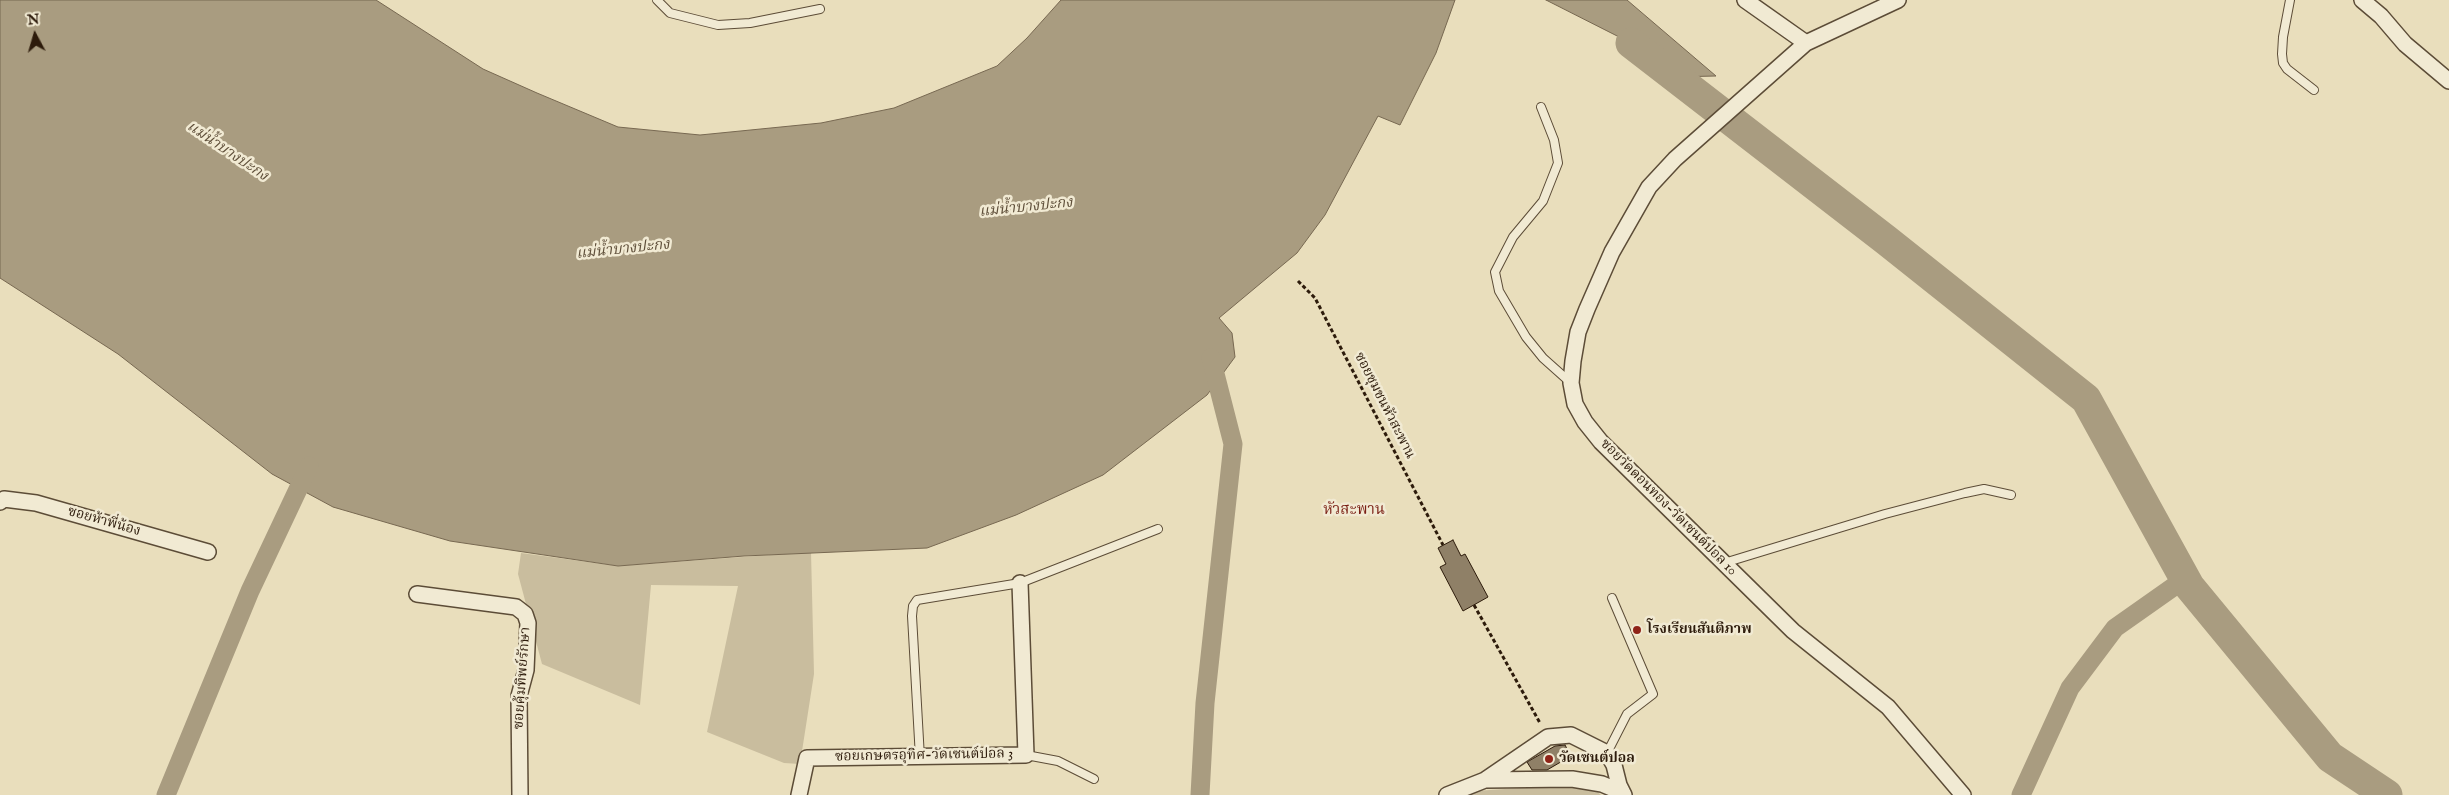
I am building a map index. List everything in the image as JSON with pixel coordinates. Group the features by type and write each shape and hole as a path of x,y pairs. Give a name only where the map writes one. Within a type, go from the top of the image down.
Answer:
{"street":[{"path":"1745,0 1806,43"},
{"name":"ซอยวัดดอนทอง-วัดเซนต์ปอล 10","path":"1898,0 1806,43 1755,86 1675,160 1649,187 1612,252 1578,332 1571,384 1575,404 1585,422 1601,442 1793,631 1888,707 1963,795"},
{"path":"2362,0 2381,16 2406,44 2449,81"},
{"name":"ซอยห้าพี่น้อง","path":"0,502 4,499 36,503 208,552"},
{"name":"ซอยเกษตรอุทิศ-วัดเซนต์ปอล 3","path":"799,795 807,758 920,758 1026,755 1020,583"},
{"name":"ซอยคุ้มทิพย์รักษา","path":"416,594 516,607 525,614 528,623 526,670 519,696 520,795"},
{"path":"1447,795 1485,780 1548,737 1571,736 1607,753 1614,765 1619,785 1624,794"},
{"path":"1485,780 1572,779 1602,784 1624,794"}],"lane":[{"path":"657,0 670,14 718,25 750,24 820,9"},
{"path":"2290,0 2283,37 2282,54 2284,62 2287,69 2314,90"},
{"path":"1540,107 1554,140 1558,163 1543,201 1513,237 1495,272 1503,298 1526,337 1543,358 1571,384"},
{"path":"1724,563 1876,516 1965,493 1984,489 2010,495"},
{"path":"920,758 913,606 918,600 1020,583 1158,529"},
{"path":"1607,753 1627,714 1653,694 1612,598"},
{"path":"1026,755 1058,761 1094,779"}],"path":[{"name":"ซอยชุมชนหัวสะพาน","path":"1298,281 1315,298 1443,545"},
{"path":"1474,605 1548,737"}],"shaded area":[{"path":"811,552 814,674 800,764 784,763 707,732 738,586 651,585 640,705 542,664 518,574 521,553 618,566"},
{"path":"1565,785 1598,792 1601,795 1465,795 1475,791"}],"water":[{"name":"แม่น้ำบางปะกง","path":"0,0 376,0 483,69 618,127 700,135 821,123 894,108 997,66 1027,38 1061,0 1455,0 1436,53 1400,125 1378,116 1325,215 1297,253 1219,318 1232,333 1235,357 1207,395 1103,475 1016,515 927,548 744,556 618,566 450,541 333,507 272,474 118,354 0,278"},
{"path":"1546,0 1627,0 1716,76 1672,77 1631,43"}],"building":[{"path":"1453,540 1461,556 1465,554 1488,597 1463,611 1440,567 1446,564 1438,548"},
{"name":"วัดเซนต์ปอล","path":"1565,745 1571,756 1547,770 1532,770 1527,762 1555,746"}],"waterway":[{"path":"1631,43 1886,240 2086,399 2189,586 2330,757 2387,795"},
{"path":"1200,795 1205,703 1233,444 1211,358"},
{"path":"166,795 250,591 309,466"},
{"path":"2021,795 2070,688 2115,628 2186,578"}],"place":[{"name":"โรงเรียนสันติภาพ","path":"1637,630"},
{"name":"วัดเซนต์ปอล","path":"1549,759"}],"district":[{"name":"หัวสะพาน","path":"1354,511"}]}
